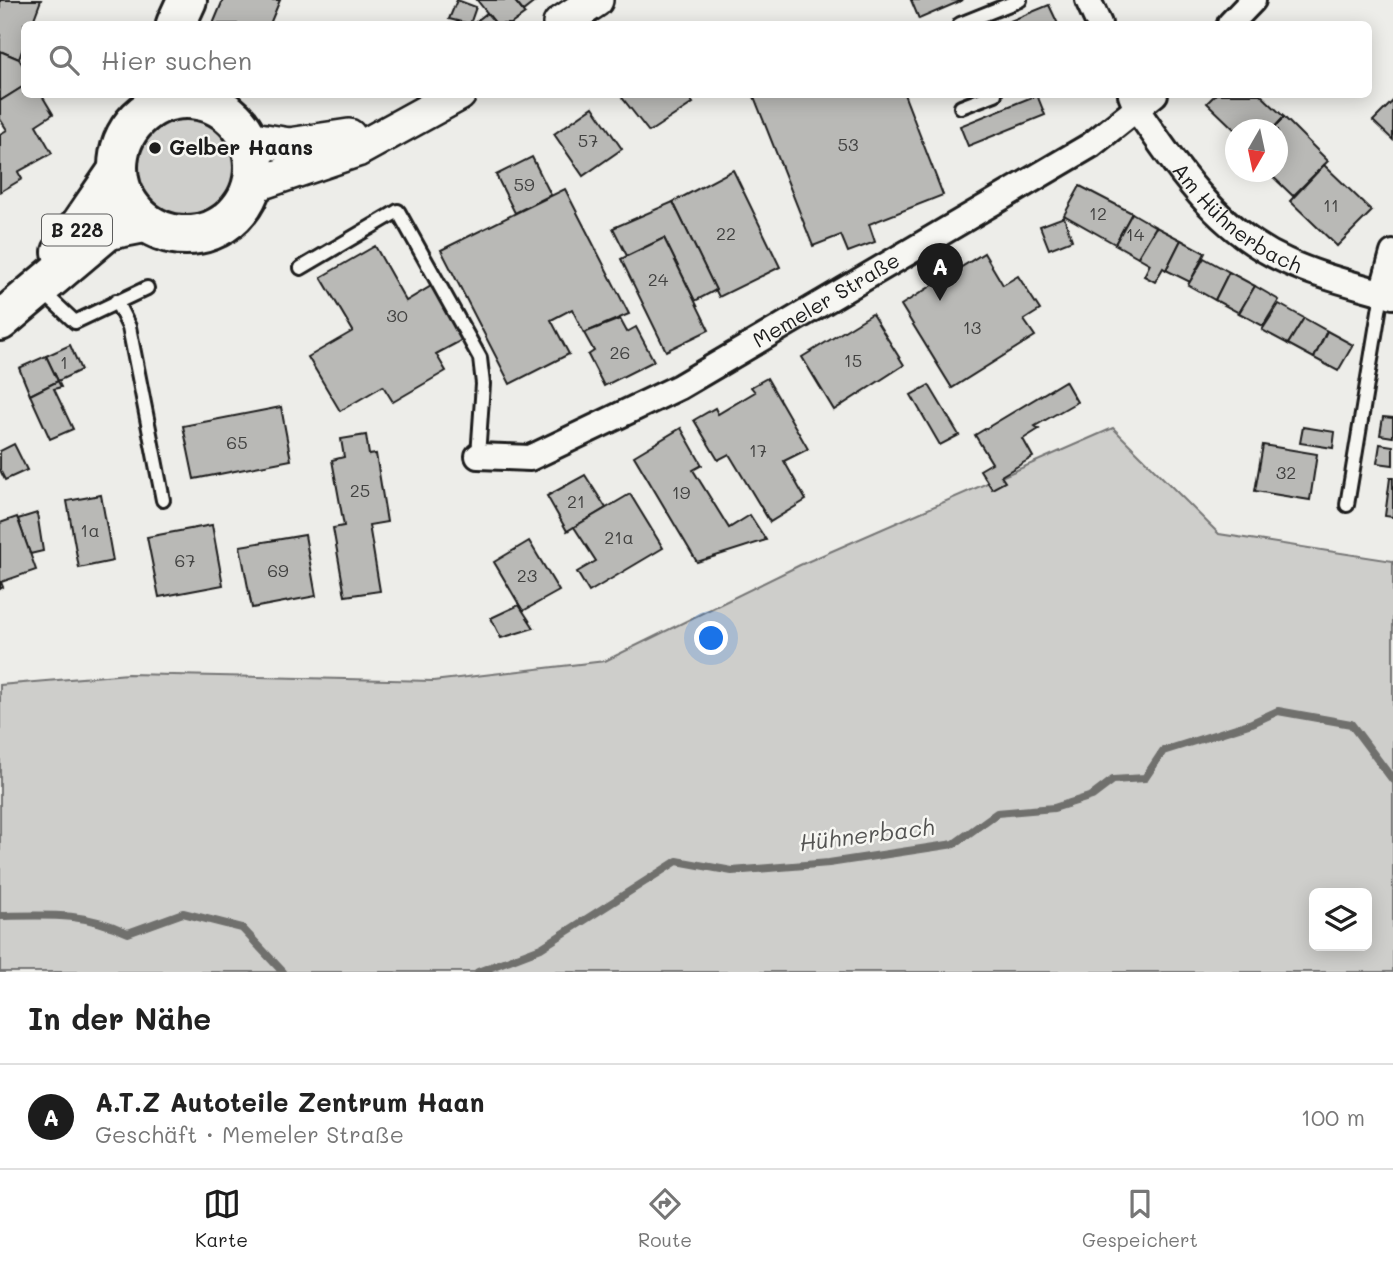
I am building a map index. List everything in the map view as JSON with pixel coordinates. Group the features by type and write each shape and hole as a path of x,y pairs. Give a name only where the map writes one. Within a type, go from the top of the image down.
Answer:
{"main road":[{"path":"178,21 188,0"},
{"path":"187,21 188,0"},
{"name":"B 228","path":"38,286 116,173 121,145 134,122 154,100 202,98 231,115 247,138 255,159 254,185"},
{"name":"B 228","path":"0,321 38,286 108,230 144,223 125,200 116,173"},
{"path":"144,223 176,235 210,232 237,213 254,185"}],"street":[{"path":"564,21 596,0"},
{"path":"1088,0 1098,21"},
{"path":"1233,21 1253,0"},
{"path":"254,185 357,149 452,98"},
{"name":"Am Hühnerbach","path":"1141,100 1199,196 1239,233 1286,261 1387,295"},
{"name":"Memeler Straße","path":"478,456 530,458 679,387 1091,145 1141,100"},
{"path":"247,138 289,145 397,129"},
{"path":"1387,295 1393,253"}],"lane":[{"path":"968,21 1020,0"},
{"path":"961,107 985,98"},
{"path":"301,268 398,211 480,358 483,384 478,456"},
{"path":"38,286 75,322 147,288"},
{"path":"1347,505 1387,295"},
{"path":"116,301 129,327 163,499"}],"shaded area":[{"path":"176,117 208,122 232,144 238,176 224,202 196,218 165,215 142,194 136,161 150,133"},
{"path":"1113,428 1219,534 1393,561 1393,972 0,972 0,685 128,674 433,681 605,661 800,565"}],"building":[{"path":"0,0 41,0 33,21 21,21 19,59 0,51"},
{"path":"223,0 280,0 271,21 214,21"},
{"path":"457,0 476,7 471,21 449,19"},
{"path":"477,0 514,0 525,14 515,21 494,21"},
{"path":"514,0 537,0 523,11"},
{"path":"911,0 963,0 919,19"},
{"path":"1049,5 1057,21 1010,21"},
{"path":"487,13 494,21 477,21"},
{"path":"0,51 21,62 21,88 0,101"},
{"path":"21,88 21,98 43,98 53,114 36,125 52,153 18,172 22,179 0,192 0,134 7,130 0,119 0,101"},
{"path":"622,98 689,98 693,103 649,132"},
{"path":"755,98 906,98 943,195 869,224 875,242 848,252 841,235 813,246"},
{"path":"1030,98 1038,98 1045,115 968,146 960,126"},
{"path":"1212,98 1264,98 1284,117 1282,119 1225,120 1207,103"},
{"path":"1393,101 1393,140 1373,121"},
{"path":"593,107 622,149 583,176 554,134"},
{"path":"1288,121 1328,161 1293,196 1278,182 1288,182"},
{"path":"532,157 551,195 515,213 496,175"},
{"path":"1324,165 1372,211 1337,246 1290,201"},
{"path":"733,170 780,267 719,297 673,202"},
{"path":"1080,186 1132,213 1115,244 1064,215"},
{"path":"565,189 629,314 584,333 572,309 551,320 569,354 510,384 441,250"},
{"path":"673,202 716,290 695,301 664,238 627,256 613,228"},
{"path":"1132,213 1156,227 1138,257 1115,244"},
{"path":"1064,217 1072,240 1049,249 1040,226"},
{"path":"1156,227 1181,240 1166,270 1163,268 1155,282 1144,276 1150,264 1138,257"},
{"path":"664,238 709,330 666,351 621,259"},
{"path":"1181,240 1205,253 1190,282 1166,270"},
{"path":"375,246 406,301 433,285 464,339 436,354 446,371 393,402 383,386 340,411 308,357 353,331 321,277"},
{"path":"984,253 1003,285 1018,276 1040,310 1024,320 1035,336 952,388 901,305"},
{"path":"1204,258 1229,272 1215,300 1188,285"},
{"path":"1229,272 1255,286 1239,313 1215,300"},
{"path":"1255,286 1279,300 1263,326 1239,313"},
{"path":"1279,304 1304,318 1288,344 1262,330"},
{"path":"872,314 904,365 834,410 802,357"},
{"path":"1304,318 1327,331 1314,358 1288,344"},
{"path":"620,319 627,332 636,327 654,361 604,386 588,355 594,351 584,333"},
{"path":"1327,331 1353,345 1338,371 1314,358"},
{"path":"70,345 81,370 58,381 46,356"},
{"path":"46,356 58,381 30,395 19,368"},
{"path":"767,378 808,449 784,461 806,500 770,522 729,454 718,460 694,420 715,408 718,414 755,392 751,387"},
{"path":"58,381 61,387 54,389 73,429 50,439 30,395"},
{"path":"1065,381 1077,402 1035,426 1039,429 1023,439 1033,457 1001,476 1005,482 992,489 980,470 992,463 975,435"},
{"path":"929,385 959,435 940,445 911,395"},
{"path":"281,407 291,460 194,479 183,426"},
{"path":"1383,417 1393,418 1393,437 1380,435"},
{"path":"1303,427 1335,432 1333,448 1300,443"},
{"path":"681,428 702,465 693,470 729,528 750,515 766,540 697,562 634,456"},
{"path":"366,435 369,455 376,454 387,522 369,525 380,591 345,596 333,528 344,526 332,460 344,457 341,439"},
{"path":"14,444 27,470 5,480 0,470 0,451"},
{"path":"1380,444 1393,446 1393,465 1377,463"},
{"path":"1263,445 1317,454 1310,500 1255,491"},
{"path":"585,475 606,508 567,531 547,496"},
{"path":"1390,478 1393,478 1393,517 1385,516"},
{"path":"630,494 663,548 589,592 577,572 596,561 574,527"},
{"path":"101,495 113,561 79,568 67,501"},
{"path":"37,513 43,551 30,554 18,519"},
{"path":"17,517 36,570 1,582 3,587 0,589 0,523"},
{"path":"212,525 223,585 159,597 147,537"},
{"path":"305,535 316,596 252,608 240,546"},
{"path":"529,541 559,591 523,611 494,562"},
{"path":"519,605 534,628 501,638 491,618"}],"waterway":[{"name":"Hühnerbach","path":"478,972 541,948 677,861 732,871 829,863 954,844 997,813 1054,808 1092,796 1113,780 1145,778 1163,751 1252,723 1278,711 1351,724 1393,780"},
{"name":"Hühnerbach","path":"0,916 50,915 81,918 128,933 183,913 242,928 283,972"}],"place":[{"name":"Gelber Haans","path":"155,148"},
{"name":"A.T.Z Autoteile Zentrum Haan","path":"940,301"}]}
